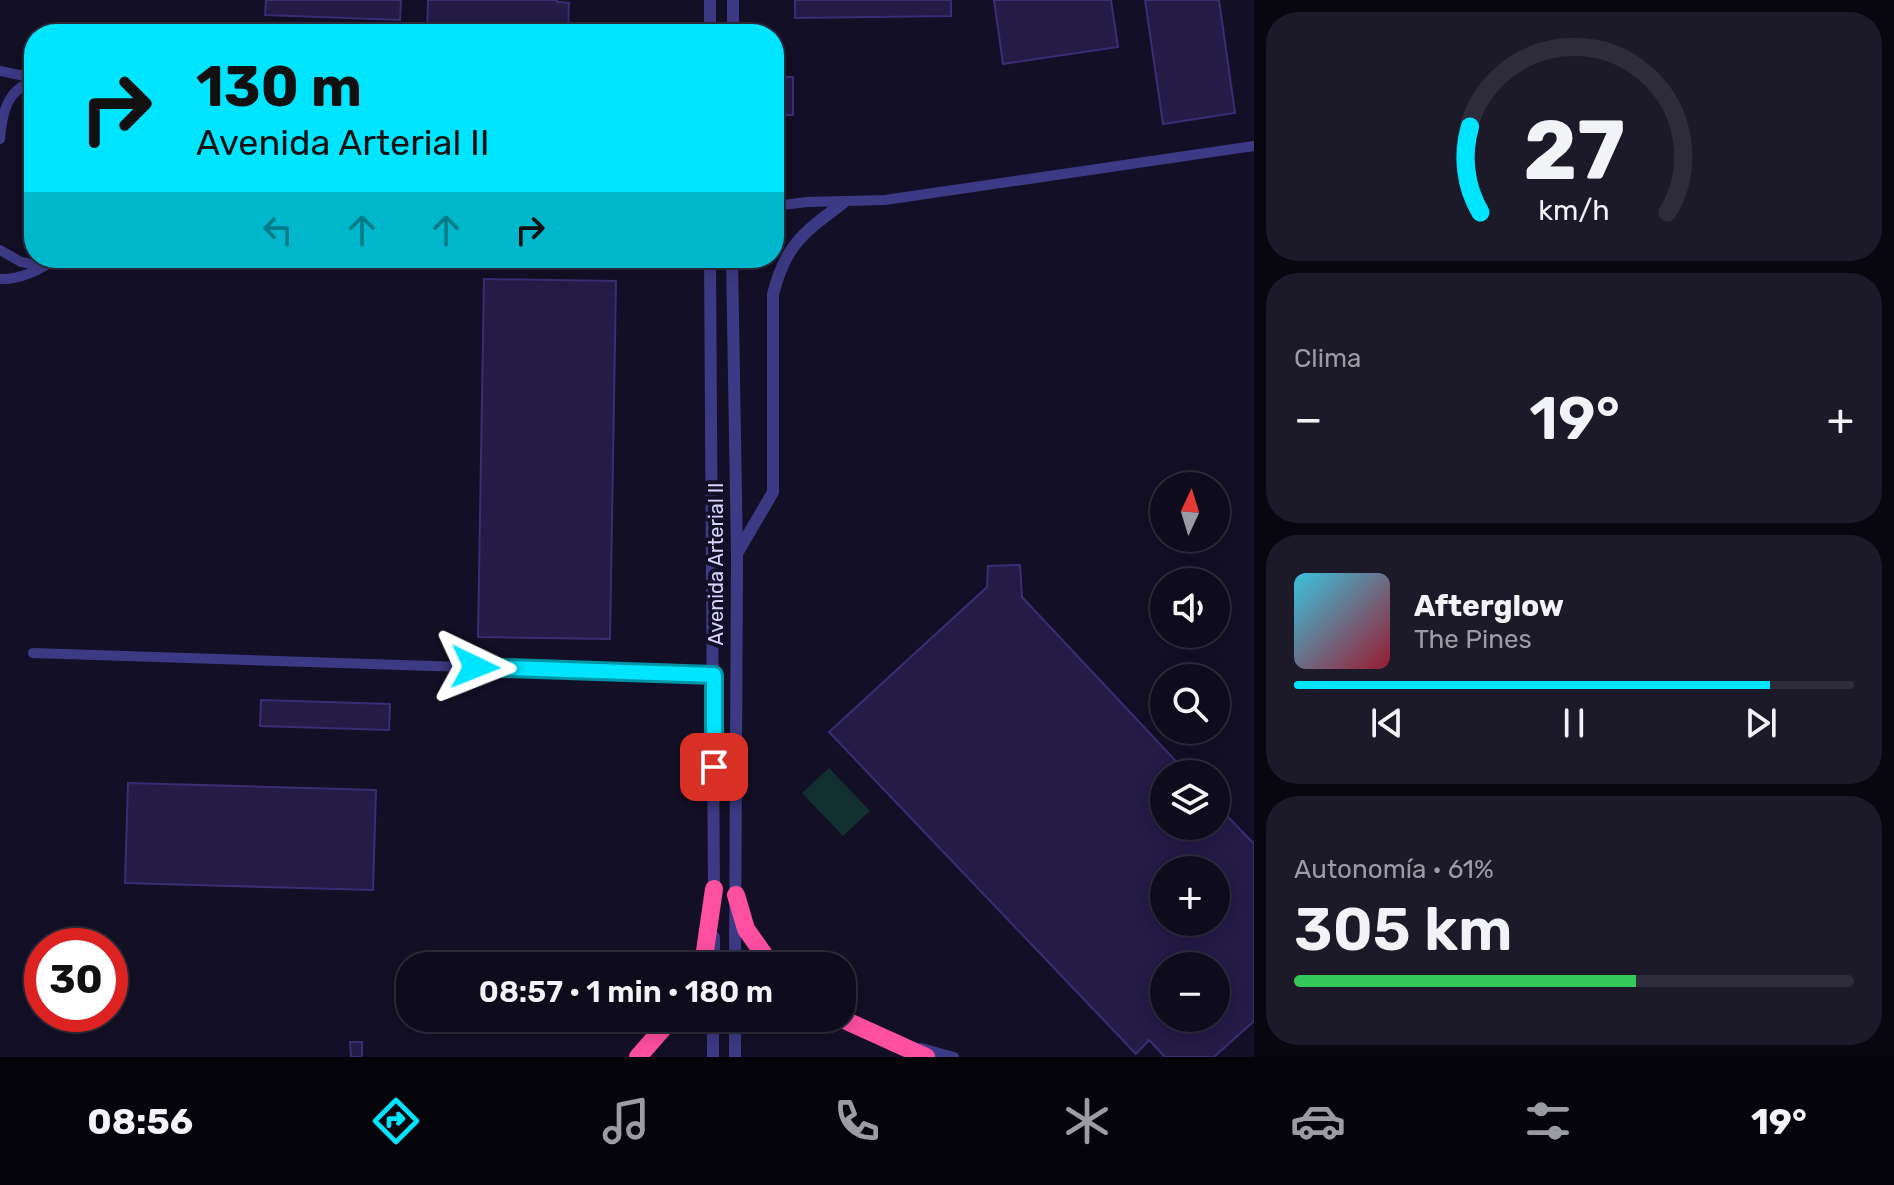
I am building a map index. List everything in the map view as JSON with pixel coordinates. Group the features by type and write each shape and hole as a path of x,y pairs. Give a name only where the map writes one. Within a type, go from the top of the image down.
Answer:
{"highway":[{"path":"705,952 714,889"},
{"path":"736,895 746,929 762,952"},
{"path":"856,1026 926,1057"},
{"path":"638,1057 660,1032"}],"street":[{"path":"710,0 710,24"},
{"path":"733,0 733,24"},
{"path":"0,71 24,77"},
{"path":"0,139 1,118 10,97 24,84"},
{"path":"784,205 885,200 1254,146"},
{"path":"784,261 793,244 843,203"},
{"path":"0,250 24,263"},
{"path":"0,279 42,268"},
{"name":"Avenida Arterial II","path":"710,268 714,952"},
{"name":"Avenida Arterial II","path":"732,268 737,555 735,952"},
{"path":"737,555 773,492 773,294 780,268"},
{"path":"33,653 714,675"},
{"path":"713,1032 713,1057"},
{"path":"735,1032 735,1057"},
{"path":"880,1037 954,1057"}],"green space":[{"path":"829,768 870,811 843,836 802,793"}],"building":[{"path":"266,0 401,0 400,20 265,15"},
{"path":"428,0 557,0 569,3 568,24 427,24"},
{"path":"795,0 951,0 951,16 795,18"},
{"path":"994,0 1111,0 1118,47 1003,64"},
{"path":"1145,0 1219,0 1235,113 1163,124"},
{"path":"784,77 793,77 793,115 784,115"},
{"path":"484,279 616,281 610,639 478,637"},
{"path":"1020,565 1022,597 1150,733 1150,744 1160,744 1175,760 1150,760 1150,840 1230,840 1230,819 1254,844 1254,1021 1214,1057 1165,1057 1149,1040 1136,1054 829,732 987,587 988,566"},
{"path":"261,700 390,704 389,730 260,726"},
{"path":"128,783 376,790 373,890 125,883"},
{"path":"350,1042 362,1042 362,1057 351,1057"}],"route":[{"path":"475,667 714,675 714,767"}]}
